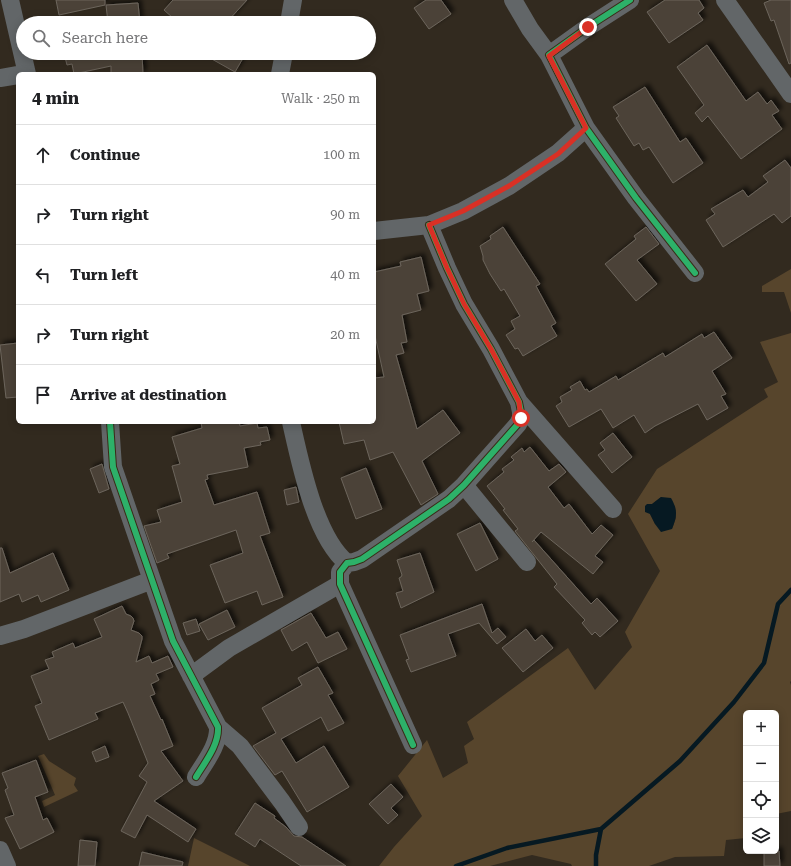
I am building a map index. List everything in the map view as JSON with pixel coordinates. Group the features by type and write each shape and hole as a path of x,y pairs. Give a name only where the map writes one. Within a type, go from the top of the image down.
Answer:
{"street":[{"path":"10,0 16,34"},
{"path":"290,16 293,0"},
{"path":"513,0 530,30 549,56 586,128 636,198 695,273"},
{"path":"549,56 588,27 630,0"},
{"path":"725,0 791,94"},
{"path":"21,60 23,72"},
{"path":"280,72 283,60"},
{"path":"0,78 16,75"},
{"path":"376,231 429,225 463,211 509,186 558,154 586,128"},
{"path":"429,225 464,304 491,349 519,402 613,509"},
{"path":"291,424 298,451 323,532 341,559 347,563 362,559 437,508 464,485 518,424 521,418 519,402"},
{"path":"110,424 113,467 174,641 218,727 240,746 299,827"},
{"path":"464,485 527,562"},
{"path":"347,563 340,572 340,584 413,745"},
{"path":"0,636 24,629 152,580"},
{"path":"191,676 229,648 340,584"},
{"path":"196,777 216,743 218,727"},
{"path":"0,850 6,866"}],"shaded area":[{"path":"791,269 791,313 784,292 762,292 762,286"},
{"path":"791,333 791,811 779,813 779,710 743,710 743,838 726,840 724,856 675,857 649,866 572,866 571,864 532,855 490,866 379,866 422,816 398,776 427,740 443,778 468,763 464,746 474,739 467,722 568,648 595,690 632,647 625,632 660,571 628,514 657,469 768,397 764,389 778,382 760,342","holes":["661,497 675,506 676,518 672,529 655,524 650,514 652,504"]},
{"path":"44,754 49,761 76,778 74,785 78,791 44,807 42,801 55,795 38,756"},
{"path":"194,838 250,866 188,866"}],"water":[{"path":"661,497 671,498 675,506 676,513 672,529 661,532 650,514 645,512 645,506 647,504 652,504"}],"building":[{"path":"56,0 105,0 105,5 59,15"},
{"path":"173,0 247,0 232,16 171,16 164,10"},
{"path":"426,0 441,0 451,14 429,29 414,8"},
{"path":"665,0 699,0 704,8 698,13 703,20 669,43 647,12"},
{"path":"771,0 791,0 791,63 789,64 774,20 771,21 764,3"},
{"path":"138,3 139,16 107,16 106,5"},
{"path":"707,45 746,101 758,92 767,104 771,100 779,111 772,115 782,129 741,159 708,116 702,122 695,113 704,105 677,67"},
{"path":"66,60 142,60 143,72 111,72 111,66 83,72 74,72 72,64 67,65"},
{"path":"214,60 242,60 235,72"},
{"path":"645,87 680,142 686,138 703,163 673,183 649,147 643,150 639,143 634,146 616,118 619,116 613,107"},
{"path":"785,160 791,168 791,216 782,223 774,214 723,247 706,220 715,214 711,209 743,190 748,197 768,182 763,176"},
{"path":"503,227 540,284 536,286 556,323 551,326 557,336 523,356 518,348 515,349 506,335 515,329 511,321 520,316 504,289 501,291 490,274 483,260 480,246 491,239 490,236"},
{"path":"646,227 659,244 637,260 657,284 636,301 605,264 636,239 634,236"},
{"path":"421,257 429,291 417,294 421,310 402,315 407,342 401,343 404,353 396,355 417,429 443,410 460,433 422,461 438,494 421,505 393,452 370,460 364,440 344,444 339,424 376,424 376,378 384,377 376,340 376,272 401,266 400,262"},
{"path":"714,332 732,358 712,371 726,394 721,396 728,408 707,420 698,404 655,426 645,433 634,415 613,428 601,409 569,427 556,406 562,402 560,397 572,390 570,387 580,381 585,390 587,389 589,392 616,376 618,380 663,353 665,357 702,334 704,338"},
{"path":"16,343 16,397 6,398 0,345"},
{"path":"201,424 240,424 240,426 257,424 258,428 267,427 270,440 260,442 261,445 244,448 248,467 207,475 208,479 205,480 214,505 257,492 270,533 260,536 283,597 262,605 257,591 225,603 210,565 243,553 236,530 167,554 169,558 157,563 144,526 161,522 157,510 182,502 172,466 180,464 172,437 202,428"},
{"path":"613,433 632,457 612,473 598,455 605,450 600,443"},
{"path":"530,447 549,471 559,464 566,472 548,487 564,508 569,504 592,534 601,525 613,535 595,556 603,562 593,574 541,532 532,542 534,540 591,604 597,598 618,621 600,637 595,632 592,635 582,623 585,620 554,587 557,584 515,531 518,529 487,486 504,472 502,469 514,460 511,457 522,448 524,452"},
{"path":"102,464 109,489 99,493 90,469"},
{"path":"366,468 382,509 356,519 341,478"},
{"path":"296,487 299,502 287,505 284,490"},
{"path":"480,523 498,559 476,571 457,534"},
{"path":"0,548 2,548 10,573 53,553 69,590 41,602 38,595 22,602 19,594 0,602"},
{"path":"420,553 434,592 401,608 396,593 403,591 399,578 402,575 397,560"},
{"path":"482,604 492,633 498,628 506,637 497,644 479,623 448,634 456,656 411,672 406,660 409,659 400,635"},
{"path":"122,606 126,614 133,618 134,621 131,630 142,636 136,662 149,656 152,663 168,656 173,667 156,674 159,680 151,684 155,694 150,696 161,720 162,719 173,746 161,751 183,781 154,801 196,829 188,842 147,815 135,838 121,831 147,782 139,776 148,763 123,702 95,713 98,719 49,740 35,706 42,703 31,676 49,669 45,660 54,657 52,652 73,643 75,648 102,637 94,619"},
{"path":"227,610 235,627 208,640 199,624"},
{"path":"311,613 326,638 338,632 347,649 318,663 307,642 292,651 281,630"},
{"path":"196,619 200,631 187,635 183,623"},
{"path":"526,629 535,641 542,635 553,648 523,672 502,648"},
{"path":"318,667 333,693 328,695 344,723 328,731 321,717 281,739 296,763 324,746 349,787 307,812 282,771 275,775 253,746 276,733 262,708 302,685 298,678"},
{"path":"105,746 109,757 96,762 92,752"},
{"path":"36,760 48,792 35,797 43,820 47,818 54,832 20,849 5,818 14,815 5,790 8,788 2,773"},
{"path":"391,784 403,797 391,808 398,815 388,824 369,804"},
{"path":"255,803 275,816 274,818 286,827 294,836 302,837 346,866 301,866 260,839 255,847 235,834"},
{"path":"80,840 97,842 95,866 78,866"},
{"path":"779,851 780,866 764,866 764,854 779,854"},
{"path":"142,852 183,862 182,866 139,866"}],"waterway":[{"path":"596,866 596,855 601,829 680,761 734,702 764,663 778,604 791,590"},
{"path":"456,866 507,848 601,829"}],"cycle path":[{"path":"630,0 588,27 549,55 586,128 636,198 695,273"},
{"path":"413,745 340,584 340,572 347,563 362,559 449,499 464,485 518,424 521,418 519,402 491,349 464,304 429,225"},
{"path":"110,424 113,467 173,641 218,727 218,734 214,747 196,777"}],"route":[{"path":"521,418 519,402 491,349 464,304 429,225 463,211 509,186 558,154 586,128 549,56 588,27"}]}
